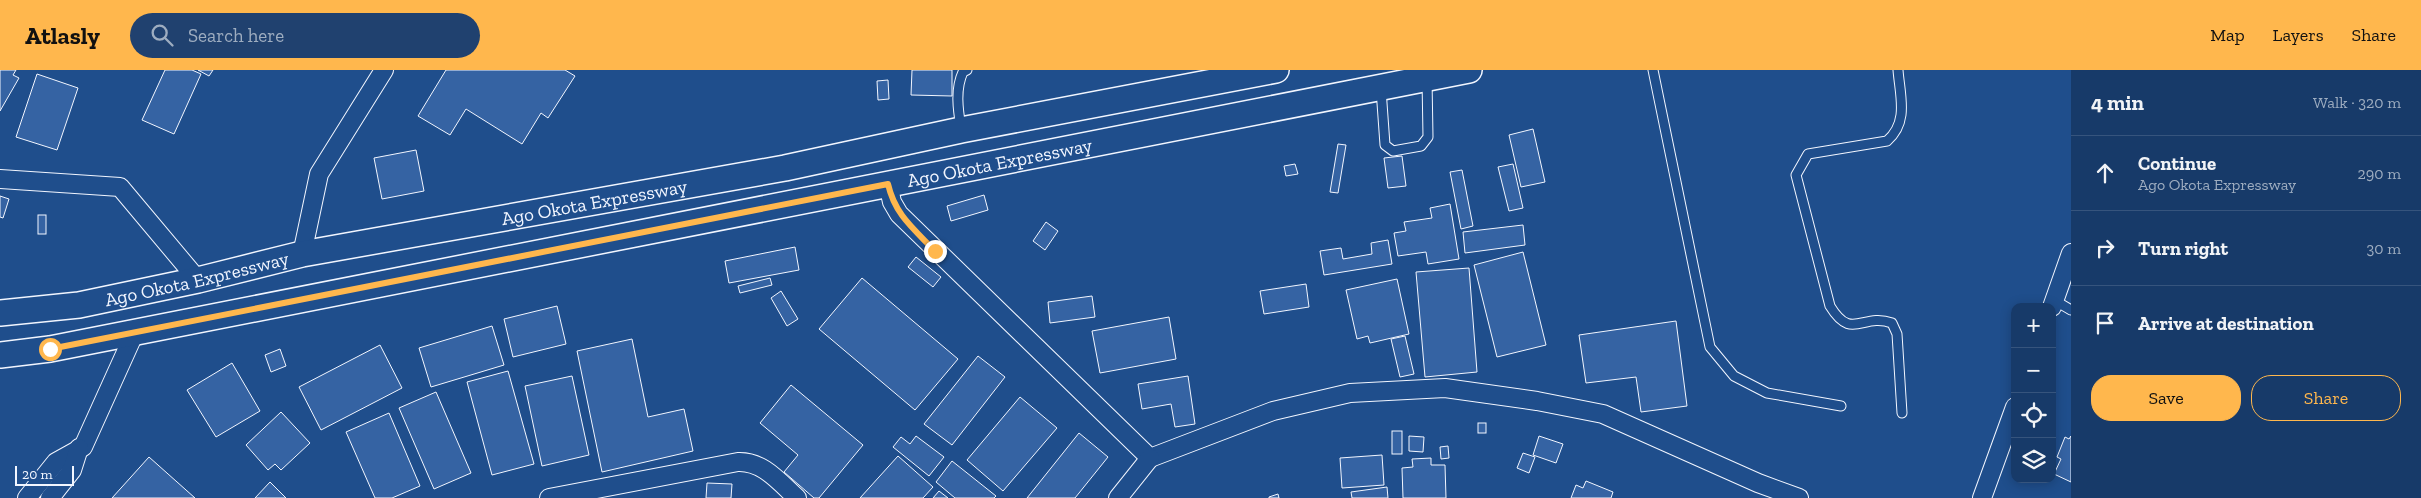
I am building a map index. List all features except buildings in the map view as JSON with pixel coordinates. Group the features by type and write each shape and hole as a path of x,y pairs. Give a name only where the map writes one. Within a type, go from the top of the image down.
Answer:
{"main road":[{"name":"Ago Okota Expressway","path":"0,312 79,305 198,280 302,254 785,168 1203,80 1276,70"},
{"name":"Ago Okota Expressway","path":"0,355 50,349 1469,70"}],"street":[{"path":"302,254 319,174 384,70"},
{"path":"0,179 120,187 198,280"},
{"path":"888,184 892,202 899,214 1150,458"},
{"path":"2053,303 2071,253"},
{"path":"27,498 56,462 83,447 134,332"},
{"path":"1118,498 1150,458 1282,409 1350,393 1444,388 1536,401 1603,414 1758,483 1799,498"},
{"path":"1982,498 2011,418"},
{"path":"50,498 72,470 79,448"},
{"path":"550,498 738,462 751,462 766,470 796,498"}],"lane":[{"path":"961,130 958,107 959,80 963,72 967,70"},
{"path":"1653,70 1710,347 1734,376 1767,392 1841,406"},
{"path":"1898,70 1902,118 1896,134 1887,142 1808,154 1796,175 1830,306 1838,320 1849,325 1881,319 1892,323 1897,334 1902,413"},
{"path":"1381,87 1385,145 1393,151 1421,146 1428,137 1427,78"},
{"path":"2056,304 2071,310"}],"route":[{"path":"50,349 888,184 892,202 899,214 935,251"}]}
